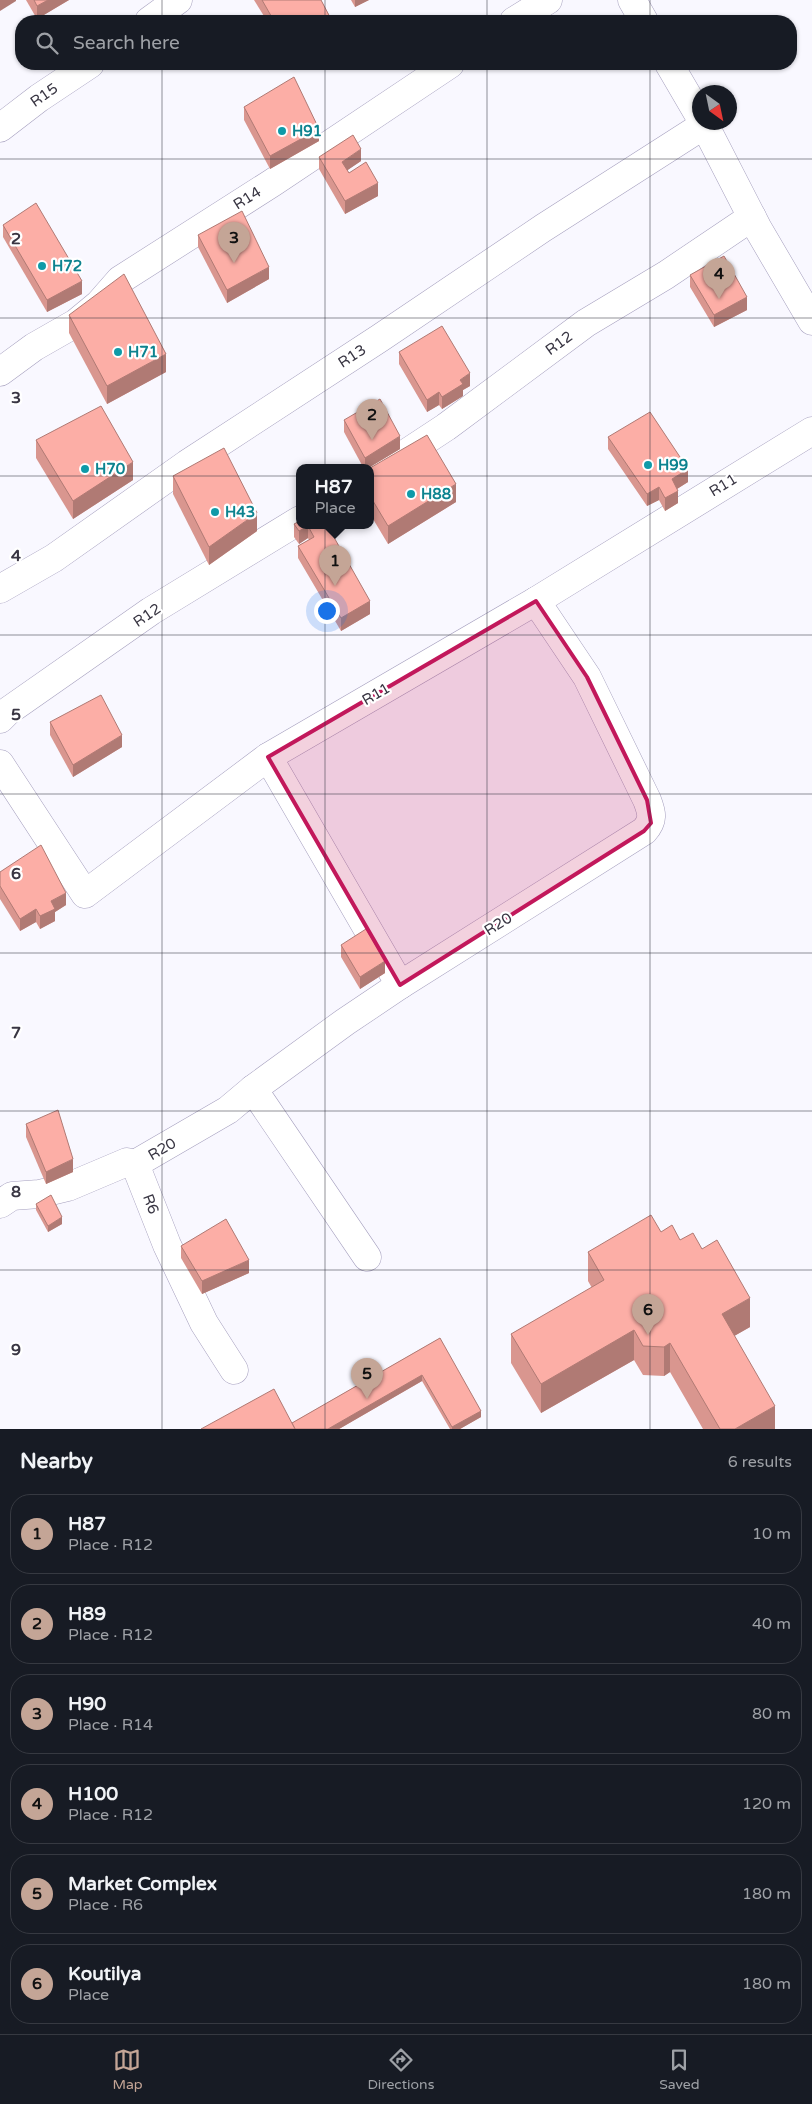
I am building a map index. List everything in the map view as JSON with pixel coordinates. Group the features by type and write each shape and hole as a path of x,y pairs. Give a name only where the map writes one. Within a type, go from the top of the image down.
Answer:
{"street":[{"path":"157,15 178,0"},
{"path":"524,15 548,0"},
{"path":"632,0 641,15"},
{"name":"R15","path":"0,128 39,98 81,70"},
{"name":"R14","path":"0,372 34,347 76,323 99,304 120,280 272,183 441,70"},
{"path":"672,70 692,105"},
{"name":"R13","path":"0,589 54,558 187,464 380,338 692,129"},
{"path":"706,130 752,217 812,321"},
{"name":"R12","path":"374,474 446,427 586,324 666,275 752,217"},
{"name":"R11","path":"0,764 85,894 268,756 536,600 812,431"},
{"name":"R12","path":"0,719 8,711 151,611 296,522"},
{"name":"R20","path":"134,1164 228,1110 253,1089 345,1022 400,985 644,831 651,822 652,813 647,800 587,677 536,600"},
{"path":"268,756 400,985"},
{"path":"253,1089 367,1257"},
{"path":"0,1204 12,1196 39,1194 68,1186 127,1162 134,1164"},
{"name":"R6","path":"134,1164 163,1237 204,1323 234,1370"}],"highlighted area":[{"path":"536,601 587,677 647,800 651,823 644,831 400,985 268,757"}],"building":[{"path":"34,0 48,0 37,6"},
{"path":"262,0 321,0 329,15 271,15"},
{"name":"H91","path":"294,77 319,129 270,156 244,107"},
{"path":"353,135 361,149 342,162 349,173 366,162 378,183 345,201 319,157"},
{"name":"H72","path":"36,203 82,281 47,300 3,225"},
{"path":"242,211 269,267 227,290 198,235"},
{"path":"724,256 747,297 714,315 690,275"},
{"name":"H71","path":"124,274 166,354 107,386 69,315"},
{"path":"442,326 470,373 460,380 463,384 442,397 439,392 427,400 399,352"},
{"path":"380,399 400,436 365,458 344,420"},
{"name":"H70","path":"101,406 133,462 73,501 36,440"},
{"name":"H99","path":"650,412 688,469 672,479 678,491 665,498 659,487 647,494 608,437"},
{"name":"H88","path":"427,435 456,484 388,526 374,503 374,466"},
{"name":"H43","path":"224,448 257,513 209,547 173,476"},
{"path":"310,529 329,529 370,601 341,618 298,546 314,537"},
{"path":"101,695 122,735 73,765 50,722"},
{"path":"41,845 66,893 51,901 55,909 40,916 36,909 20,919 0,886 0,872"},
{"path":"366,929 385,961 360,977 341,945"},
{"path":"58,1110 73,1159 46,1172 26,1124"},
{"path":"51,1195 62,1217 48,1226 36,1204"},
{"path":"651,1215 661,1232 672,1225 680,1240 693,1233 702,1249 717,1240 750,1298 722,1314 775,1406 735,1429 720,1429 670,1343 664,1347 643,1346 634,1330 541,1384 511,1334 604,1280 588,1252"},
{"path":"226,1219 249,1260 202,1281 181,1246"},
{"path":"440,1338 481,1411 452,1427 422,1375 328,1429 295,1429 292,1423"},
{"path":"274,1389 295,1429 201,1429"}],"place":[{"name":"H91","path":"282,131"},
{"name":"H90","path":"234,263"},
{"name":"H72","path":"42,266"},
{"name":"H100","path":"719,299"},
{"name":"H71","path":"118,352"},
{"name":"H89","path":"372,440"},
{"name":"H99","path":"648,465"},
{"name":"H70","path":"85,469"},
{"name":"H88","path":"411,494"},
{"name":"H43","path":"215,512"},
{"name":"H87","path":"335,586"},
{"name":"Koutilya","path":"648,1335"},
{"name":"Market Complex","path":"367,1399"}]}
